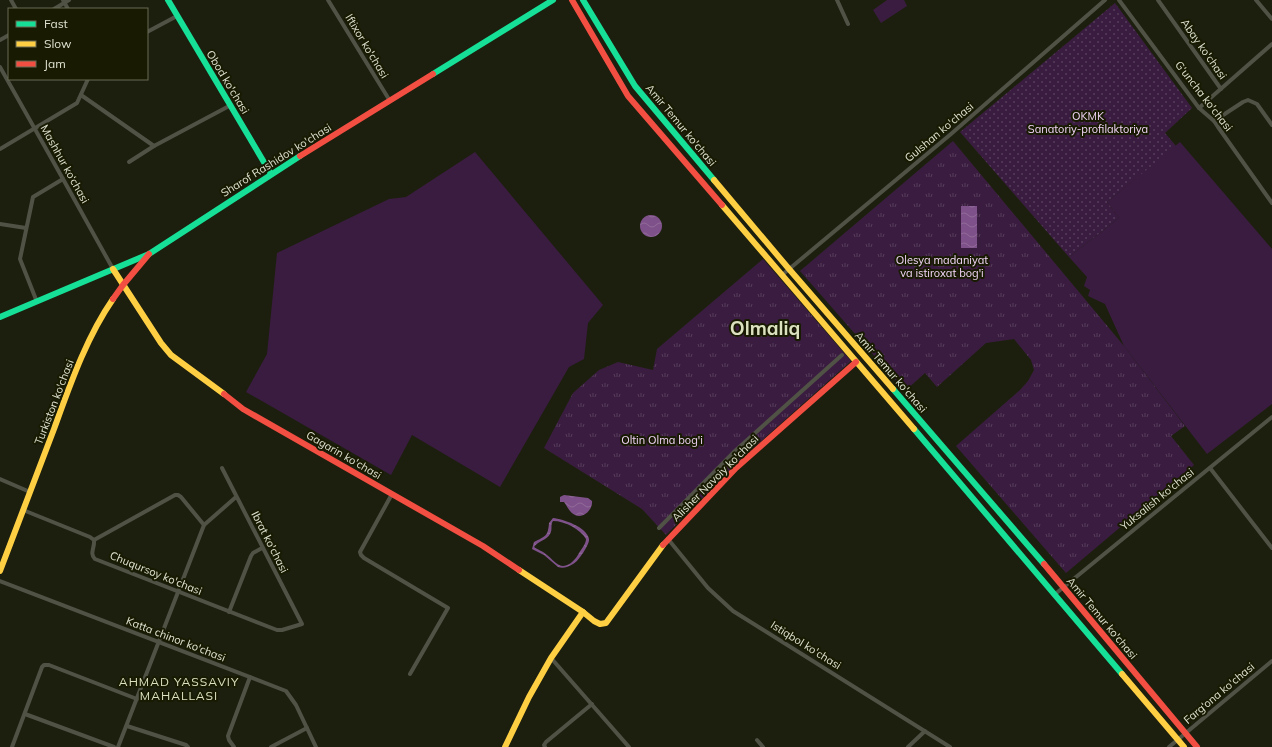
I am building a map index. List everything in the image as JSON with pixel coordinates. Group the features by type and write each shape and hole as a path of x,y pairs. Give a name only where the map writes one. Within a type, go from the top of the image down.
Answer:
{"main road":[{"name":"Obod ko'chasi","path":"168,0 271,174"},
{"name":"Sharof Rashidov ko'chasi","path":"0,317 149,254 271,174 553,0"},
{"name":"Amir Temur ko'chasi","path":"572,0 628,96 890,403 956,478 1184,747"},
{"name":"Amir Temur ko'chasi","path":"583,0 635,86 789,269 1064,588 1197,747"},
{"name":"Turkiston ko'chasi","path":"0,571 64,401 90,338 105,311 123,285 149,254"},
{"name":"Gagarin ko'chasi","path":"113,269 161,343 172,355 243,409 483,546 583,612 598,624 602,625 606,623"},
{"name":"Alisher Navoiy ko'chasi","path":"606,623 668,539 736,468 856,362"},
{"path":"890,403 899,396"},
{"path":"956,478 962,470"},
{"path":"505,747 552,658 583,612"}],"street":[{"path":"55,8 64,1 70,0"},
{"name":"Iftixor ko'chasi","path":"328,0 390,101"},
{"path":"836,0 848,24"},
{"name":"Gulshan ko'chasi","path":"782,275 951,134 1105,0"},
{"name":"G‘uncha ko'chasi","path":"1120,0 1200,108 1214,121 1272,203"},
{"name":"Abay ko'chasi","path":"1158,0 1221,89"},
{"path":"1256,0 1272,19"},
{"path":"148,31 177,16"},
{"path":"1200,108 1272,44"},
{"name":"Mashhur ko‘chasi","path":"0,67 113,269"},
{"path":"0,149 77,103 88,80"},
{"path":"81,95 154,146"},
{"path":"1214,121 1242,102 1248,100 1257,104 1272,125"},
{"path":"129,162 154,146 231,105"},
{"path":"37,302 20,259 26,228 33,197 63,179"},
{"path":"0,224 26,228"},
{"path":"659,528 735,451 842,355"},
{"name":"Yuksalish ko'chasi","path":"1054,595 1272,417"},
{"name":"Ibrat ko'chasi","path":"222,468 302,624"},
{"path":"1210,468 1272,548"},
{"path":"0,479 30,492"},
{"path":"392,494 360,552 361,555 448,608 410,674"},
{"path":"23,510 90,537 94,540 175,495 178,495 204,525"},
{"path":"118,747 204,525 236,497"},
{"name":"Istiqbol ko'chasi","path":"668,539 708,588 733,610 950,747"},
{"name":"Chuqursoy ko'chasi","path":"94,540 92,556 95,559 277,630 302,624"},
{"path":"229,612 252,553 262,548"},
{"name":"Katta chinor ko'chasi","path":"0,581 286,690 296,705 316,747"},
{"path":"552,658 629,747"},
{"name":"Farg‘ona ko'chasi","path":"1177,740 1272,661"},
{"path":"12,747 44,665 49,665 137,699"},
{"path":"234,747 228,736 250,677"},
{"path":"545,747 544,745 546,742 592,704"},
{"path":"25,714 114,747"},
{"path":"127,726 186,744 188,747"},
{"path":"272,747 307,728"},
{"path":"908,747 926,731"},
{"path":"757,740 763,747"},
{"path":"1169,747 1177,740"}],"green space":[{"path":"887,0 904,0 907,6 881,23 873,10"},
{"name":"OKMK Sanatoriy-profilaktoriya","path":"1115,3 1192,108 1165,133 1176,146 1107,202 1119,218 1069,257 960,132"},
{"name":"Olesya madaniyat va istiroxat bog'i","path":"953,141 1124,346 1185,426 1171,436 1194,465 1066,573 956,446 1020,390 1028,381 1034,370 1031,360 1014,339 986,343 937,387 925,373 905,391 800,271"},
{"path":"1180,142 1272,249 1272,404 1207,454 1124,346 1105,304 1088,296 1090,290 1084,286 1087,277 1069,257 1119,218 1107,202"},
{"path":"475,152 603,305 588,323 584,359 569,367 500,487 412,435 391,475 246,392 267,354 277,253 389,199 406,197"},
{"name":"Oltin Olma bog'i","path":"763,259 851,361 741,459 666,535 642,509 544,448 573,393 599,370 618,362 653,370 657,349"}],"water":[{"path":"961,206 977,206 977,248 961,248"},
{"path":"651,215 659,218 662,226 659,234 651,237 643,234 640,226 643,218"},
{"path":"564,495 588,498 592,501 591,507 582,516 575,515 570,511 564,502 560,502 560,497"},
{"path":"553,518 563,520 579,527 587,535 589,541 586,549 575,563 564,568 560,568 544,555 532,549 534,542 546,535 549,523","holes":["553,521 558,521 576,529 586,539 585,544 576,558 566,566 559,565 534,547 549,536"]}],"traffic: fast":[{"path":"168,0 271,174"},
{"path":"433,74 553,0"},
{"path":"583,0 635,86 714,180"},
{"path":"0,317 149,254 300,156"},
{"path":"893,389 1044,564"},
{"path":"914,429 1122,674"}],"traffic: slow":[{"path":"714,180 893,389"},
{"path":"722,205 914,429"},
{"path":"113,269 161,343 171,355 224,394"},
{"path":"0,571 79,362 103,314 113,299"},
{"path":"519,570 583,612 594,621 600,624 606,623 663,545"},
{"path":"505,747 529,697 551,658 583,612"},
{"path":"1122,674 1184,747"}],"traffic: jam":[{"path":"572,0 628,96 722,205"},
{"path":"300,156 433,74"},
{"path":"113,299 149,254"},
{"path":"663,545 736,468 856,362"},
{"path":"224,394 243,409 483,546 519,570"},
{"path":"1044,564 1197,747"}],"district":[{"name":"Olmaliq","path":"765,328"},
{"name":"AHMAD YASSAVIY MAHALLASI","path":"179,688"}]}
